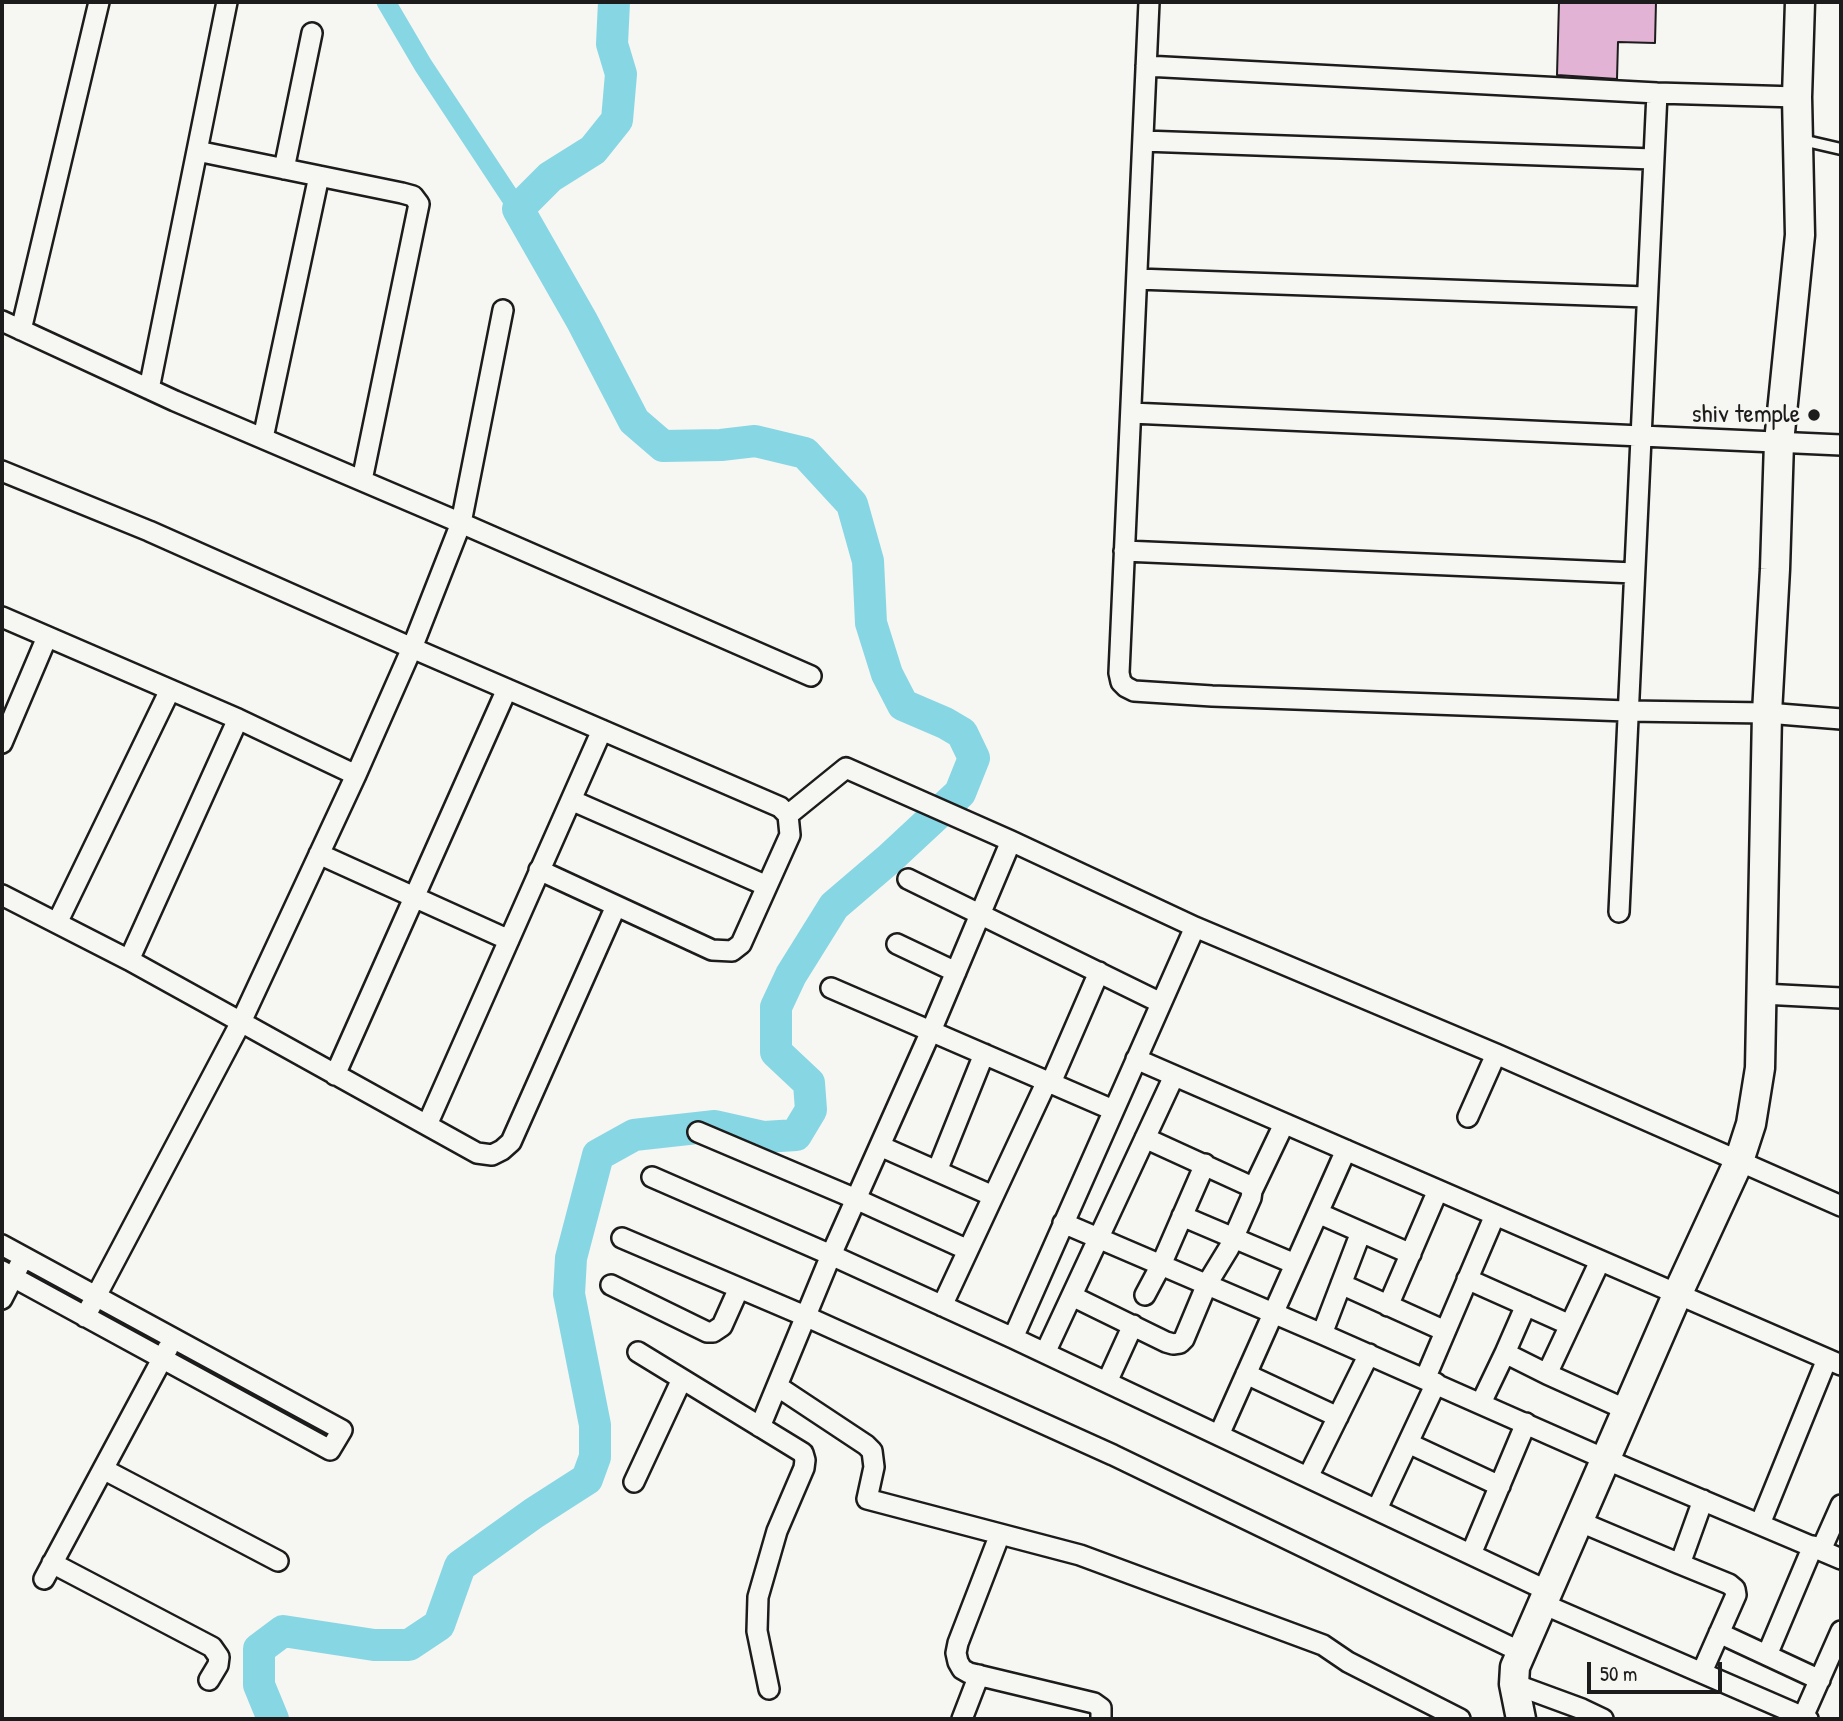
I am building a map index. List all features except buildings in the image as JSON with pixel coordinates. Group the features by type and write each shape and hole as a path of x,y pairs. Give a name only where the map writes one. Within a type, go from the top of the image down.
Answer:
{"street":[{"path":"21,330 99,2"},
{"path":"149,389 228,2"},
{"path":"1149,2 1124,551 1119,673 1121,682 1134,691 1212,696 1627,711 1767,713 1841,719"},
{"path":"1521,1719 1514,1684 1515,1667 1677,1295 1740,1161 1751,1124 1760,1068 1767,713 1779,442 1800,235 1797,97 1800,2"},
{"path":"284,169 312,33"},
{"path":"1146,66 1657,93 1797,97"},
{"path":"1619,912 1657,93"},
{"path":"1143,141 1653,159"},
{"path":"197,151 402,192 413,196 419,204 362,480"},
{"path":"263,438 319,176"},
{"path":"1137,279 1646,297"},
{"path":"85,1317 241,1022 412,648 461,523 503,310"},
{"path":"2,321 149,389 811,676"},
{"path":"1131,413 1841,444"},
{"path":"2,471 149,531 780,807 788,815 790,835 741,944 732,951 712,950 539,870"},
{"path":"1124,551 1634,573"},
{"path":"2,617 238,719 356,775"},
{"path":"2,743 47,637"},
{"path":"335,1074 507,689"},
{"path":"57,923 170,690"},
{"path":"129,960 238,719"},
{"path":"427,1125 602,730"},
{"path":"788,815 846,768 1012,841 1195,927 1496,1054 1841,1206"},
{"path":"571,800 767,886"},
{"path":"760,1427 831,1255 1012,841"},
{"path":"319,854 509,940"},
{"path":"908,879 1161,1003"},
{"path":"2,895 129,960 477,1153 492,1155 511,1142 616,906"},
{"path":"1013,1338 1195,927"},
{"path":"897,944 956,972"},
{"path":"942,1306 1047,1082 1053,1078 1099,972"},
{"path":"831,988 1113,1110"},
{"path":"1762,994 1841,998"},
{"path":"937,1171 984,1054"},
{"path":"1468,1116 1496,1054"},
{"path":"1136,1059 1834,1362 1760,1524"},
{"path":"1045,1353 1174,1076"},
{"path":"1072,1296 1166,1342 1180,1343 1207,1284 1234,1238 1252,1191 1284,1124"},
{"path":"698,1132 968,1250"},
{"path":"1145,1138 1244,1182 1252,1191"},
{"path":"880,1146 993,1196"},
{"path":"1219,1435 1346,1150"},
{"path":"1145,1295 1205,1164"},
{"path":"652,1177 831,1255 1107,1382 1471,1554 1545,1597 1806,1718 1841,1634"},
{"path":"1388,1306 1438,1190"},
{"path":"1318,1213 1411,1254"},
{"path":"1377,1509 1408,1443 1445,1331 1495,1215"},
{"path":"1182,1216 1295,1264"},
{"path":"1063,1223 1841,1559"},
{"path":"1322,1334 1361,1232"},
{"path":"622,1238 805,1316 1125,1461 1521,1652"},
{"path":"2,1245 342,1430 330,1450 8,1274"},
{"path":"2,1299 8,1274 24,1257"},
{"path":"1547,1374 1600,1261"},
{"path":"1467,1279 1570,1325"},
{"path":"1341,1284 1445,1331"},
{"path":"611,1286 707,1332 713,1332 722,1326 739,1288"},
{"path":"1481,1403 1526,1305"},
{"path":"1107,1382 1133,1325"},
{"path":"173,1338 48,1571 212,1647 219,1657 218,1665 209,1680"},
{"path":"638,1352 803,1453 804,1468 777,1531 758,1597 757,1631 769,1689"},
{"path":"1505,1353 1626,1410"},
{"path":"1308,1477 1369,1354"},
{"path":"1246,1374 1338,1417"},
{"path":"634,1482 682,1379"},
{"path":"777,1386 872,1451 874,1467 867,1499 1080,1555 1323,1645 1348,1662 1460,1719"},
{"path":"1471,1554 1526,1423"},
{"path":"1408,1443 1500,1486"},
{"path":"103,1469 278,1561"},
{"path":"1680,1564 1703,1500"},
{"path":"1767,1655 1817,1548 1841,1505"},
{"path":"1578,1521 1729,1584 1735,1589 1736,1595 1702,1672"},
{"path":"1000,1534 958,1643 958,1662 962,1669 979,1675 1094,1703 1101,1708 1101,1719"},
{"path":"1719,1633 1820,1679"},
{"path":"962,1719 979,1675"},
{"path":"1514,1684 1603,1719"}],"lane":[{"path":"1798,139 1841,149"}],"waterway":[{"path":"386,2 423,65 518,209"},
{"path":"273,1719 259,1685 259,1649 283,1631 374,1645 409,1645 439,1625 460,1566 587,1479 595,1457 595,1425 569,1294 571,1258 598,1155 634,1135 715,1126 764,1137 796,1135 811,1110 809,1083 776,1052 776,1007 791,975 834,906 960,793 974,758 962,733 903,705 887,674 871,623 868,561 852,504 805,453 755,441 721,445 663,446 634,421 582,321 518,209 550,177 593,150 617,120 621,74 612,44 614,2"}],"place":[{"name":"shiv temple","path":"1814,415"}]}
